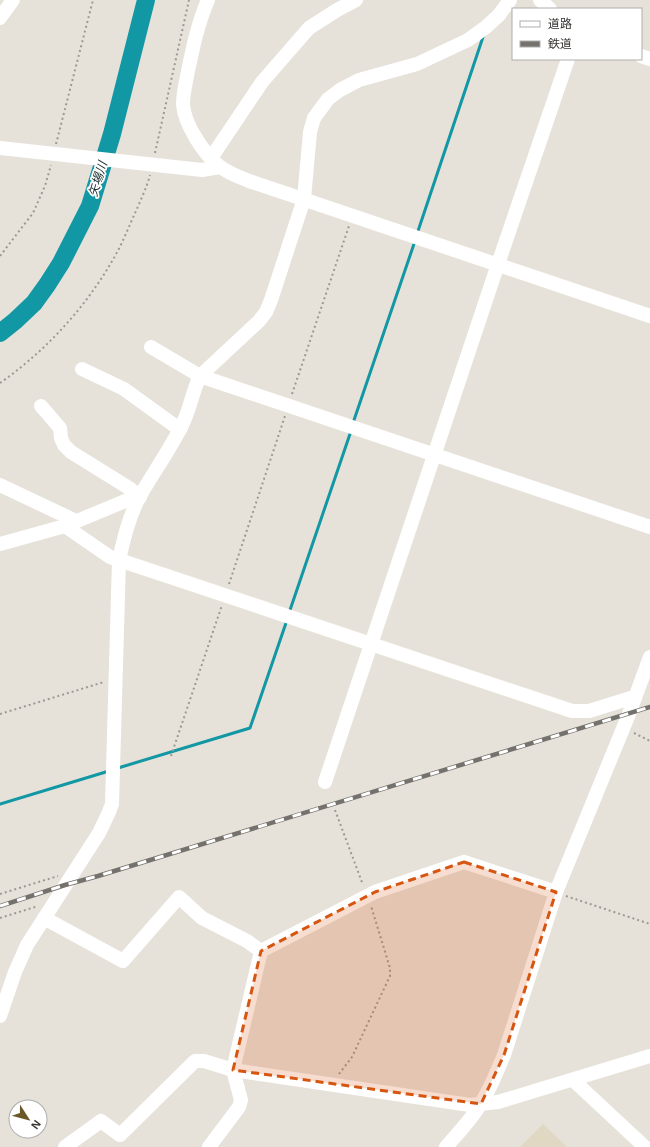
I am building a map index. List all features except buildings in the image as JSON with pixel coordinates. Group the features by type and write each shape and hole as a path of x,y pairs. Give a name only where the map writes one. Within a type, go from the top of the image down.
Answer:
{"street":[{"path":"0,18 13,0"},
{"path":"208,0 194,42 184,91 183,105 186,120 195,137 215,162 236,176 249,181 650,316"},
{"path":"0,148 202,170 215,162 262,82 309,28 356,0"},
{"path":"0,1016 15,972 27,946 104,823 112,804 119,560 126,530 140,497 181,428 188,412 196,383 200,376 259,321 266,312 304,199 310,132 314,118 328,99 340,90 359,80 417,64 468,40 499,15 510,0"},
{"path":"540,0 549,8"},
{"path":"325,782 568,60"},
{"path":"151,347 200,376 650,527"},
{"path":"82,369 124,389 175,426 181,428"},
{"path":"41,406 60,428 61,438 64,445 71,452 129,488 140,497"},
{"path":"0,485 70,524 110,557 572,711 589,711 634,697"},
{"path":"0,544 70,524 140,497"},
{"path":"446,1147 481,1104 504,1055 556,892 650,657"},
{"path":"209,1147 239,1107 241,1100 233,1070 261,951 375,892 464,862 556,892"},
{"path":"44,918 123,961 179,897 202,918 247,941 261,951"},
{"path":"65,1147 101,1121 120,1134 195,1061 204,1060 233,1070 470,1105 498,1102 650,1056"},
{"path":"573,1080 645,1147"}],"path":[{"path":"0,256 33,213 45,186 56,153 93,0"},
{"path":"155,148 189,0"},
{"path":"0,382 12,374 53,339 91,295 116,255 149,179"},
{"path":"171,756 352,215"},
{"path":"0,714 116,678"},
{"path":"622,728 650,741"},
{"path":"330,1084 352,1057 390,976 390,968 367,896 335,810"},
{"path":"0,894 67,873 71,875"},
{"path":"556,892 650,924"},
{"path":"0,918 55,900"}],"highlighted area":[{"path":"464,862 556,892 504,1055 481,1104 233,1070 261,951 375,892"}],"shaded area":[{"path":"543,1124 567,1147 520,1147"}],"waterway":[{"name":"矢場川","path":"0,333 34,303 47,285 61,263 90,206 112,134 146,0"},
{"path":"417,234 484,34"},
{"path":"353,423 415,241"},
{"path":"289,613 351,431"},
{"path":"118,768 250,728 287,620"},
{"path":"0,804 109,771"}],"railway":[{"path":"0,906 650,707"}]}
